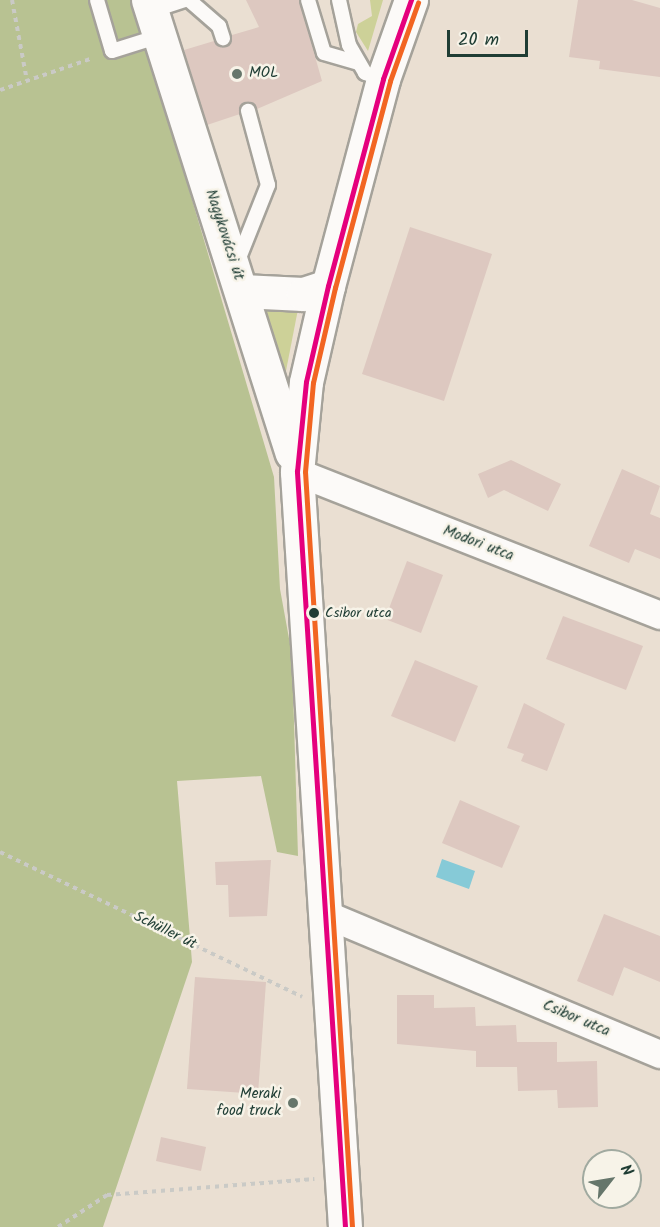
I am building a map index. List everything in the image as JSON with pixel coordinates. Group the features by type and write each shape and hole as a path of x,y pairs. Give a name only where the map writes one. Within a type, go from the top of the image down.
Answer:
{"main road":[{"path":"345,1227 297,472 306,382 328,286 371,71 411,0"},
{"name":"Nagykovácsi út","path":"153,16 238,279 297,472"},
{"path":"238,279 303,294 328,286"}],"street":[{"name":"Modori utca","path":"297,472 660,615"},
{"name":"Csibor utca","path":"325,914 660,1054"}],"lane":[{"path":"97,0 112,51 153,16 187,0 219,26 223,38"},
{"path":"308,0 324,53 371,71"},
{"path":"339,0 349,45 371,71"},
{"path":"238,279 268,185 248,111"}],"path":[{"path":"12,0 27,81"},
{"path":"0,90 112,51"},
{"name":"Schüller út","path":"0,852 330,1010"},
{"path":"58,1227 107,1195 342,1178"}],"green space":[{"path":"0,0 133,0 274,477 280,589 292,655 298,856 277,852 261,776 177,781 192,962 103,1227 0,1227"},
{"path":"370,0 383,0 368,51 356,32 358,24 372,16"},
{"path":"299,304 285,376 265,307"}],"water":[{"path":"442,859 475,871 469,889 436,877"}],"building":[{"name":"MOL","path":"246,0 299,0 322,81 257,109 245,103 240,114 207,125 184,50 214,41 225,47 232,35 259,27"},
{"path":"578,0 632,0 660,8 660,77 599,69 600,61 569,57"},
{"path":"410,227 492,254 444,401 362,374"},
{"path":"511,460 561,484 548,511 504,490 488,498 478,474"},
{"path":"622,469 660,486 650,514 660,518 660,559 635,549 629,563 589,546"},
{"path":"407,561 443,575 421,633 385,619"},
{"path":"563,616 643,646 626,690 546,659"},
{"path":"415,660 478,686 455,742 391,716"},
{"path":"524,703 565,724 547,771 521,761 524,754 507,748"},
{"path":"460,800 520,826 502,868 442,843"},
{"path":"271,860 267,916 229,917 228,885 216,885 215,862"},
{"path":"604,914 660,936 660,982 624,967 613,996 577,981"},
{"path":"195,977 266,982 258,1094 187,1089"},
{"path":"397,995 434,995 434,1008 475,1007 476,1026 516,1025 517,1042 557,1042 557,1062 597,1061 598,1107 558,1108 557,1090 518,1091 517,1067 476,1067 476,1051 397,1044"},
{"path":"161,1137 206,1147 201,1171 156,1161"}],"transit line":[{"path":"345,1227 297,472 306,382 328,286 383,79 411,0"},
{"path":"352,1227 305,472 313,383 335,288 390,81 418,3"}],"place":[{"name":"MOL","path":"237,74"},
{"name":"Csibor utca","path":"314,613"},
{"name":"Meraki food truck","path":"293,1103"}]}
